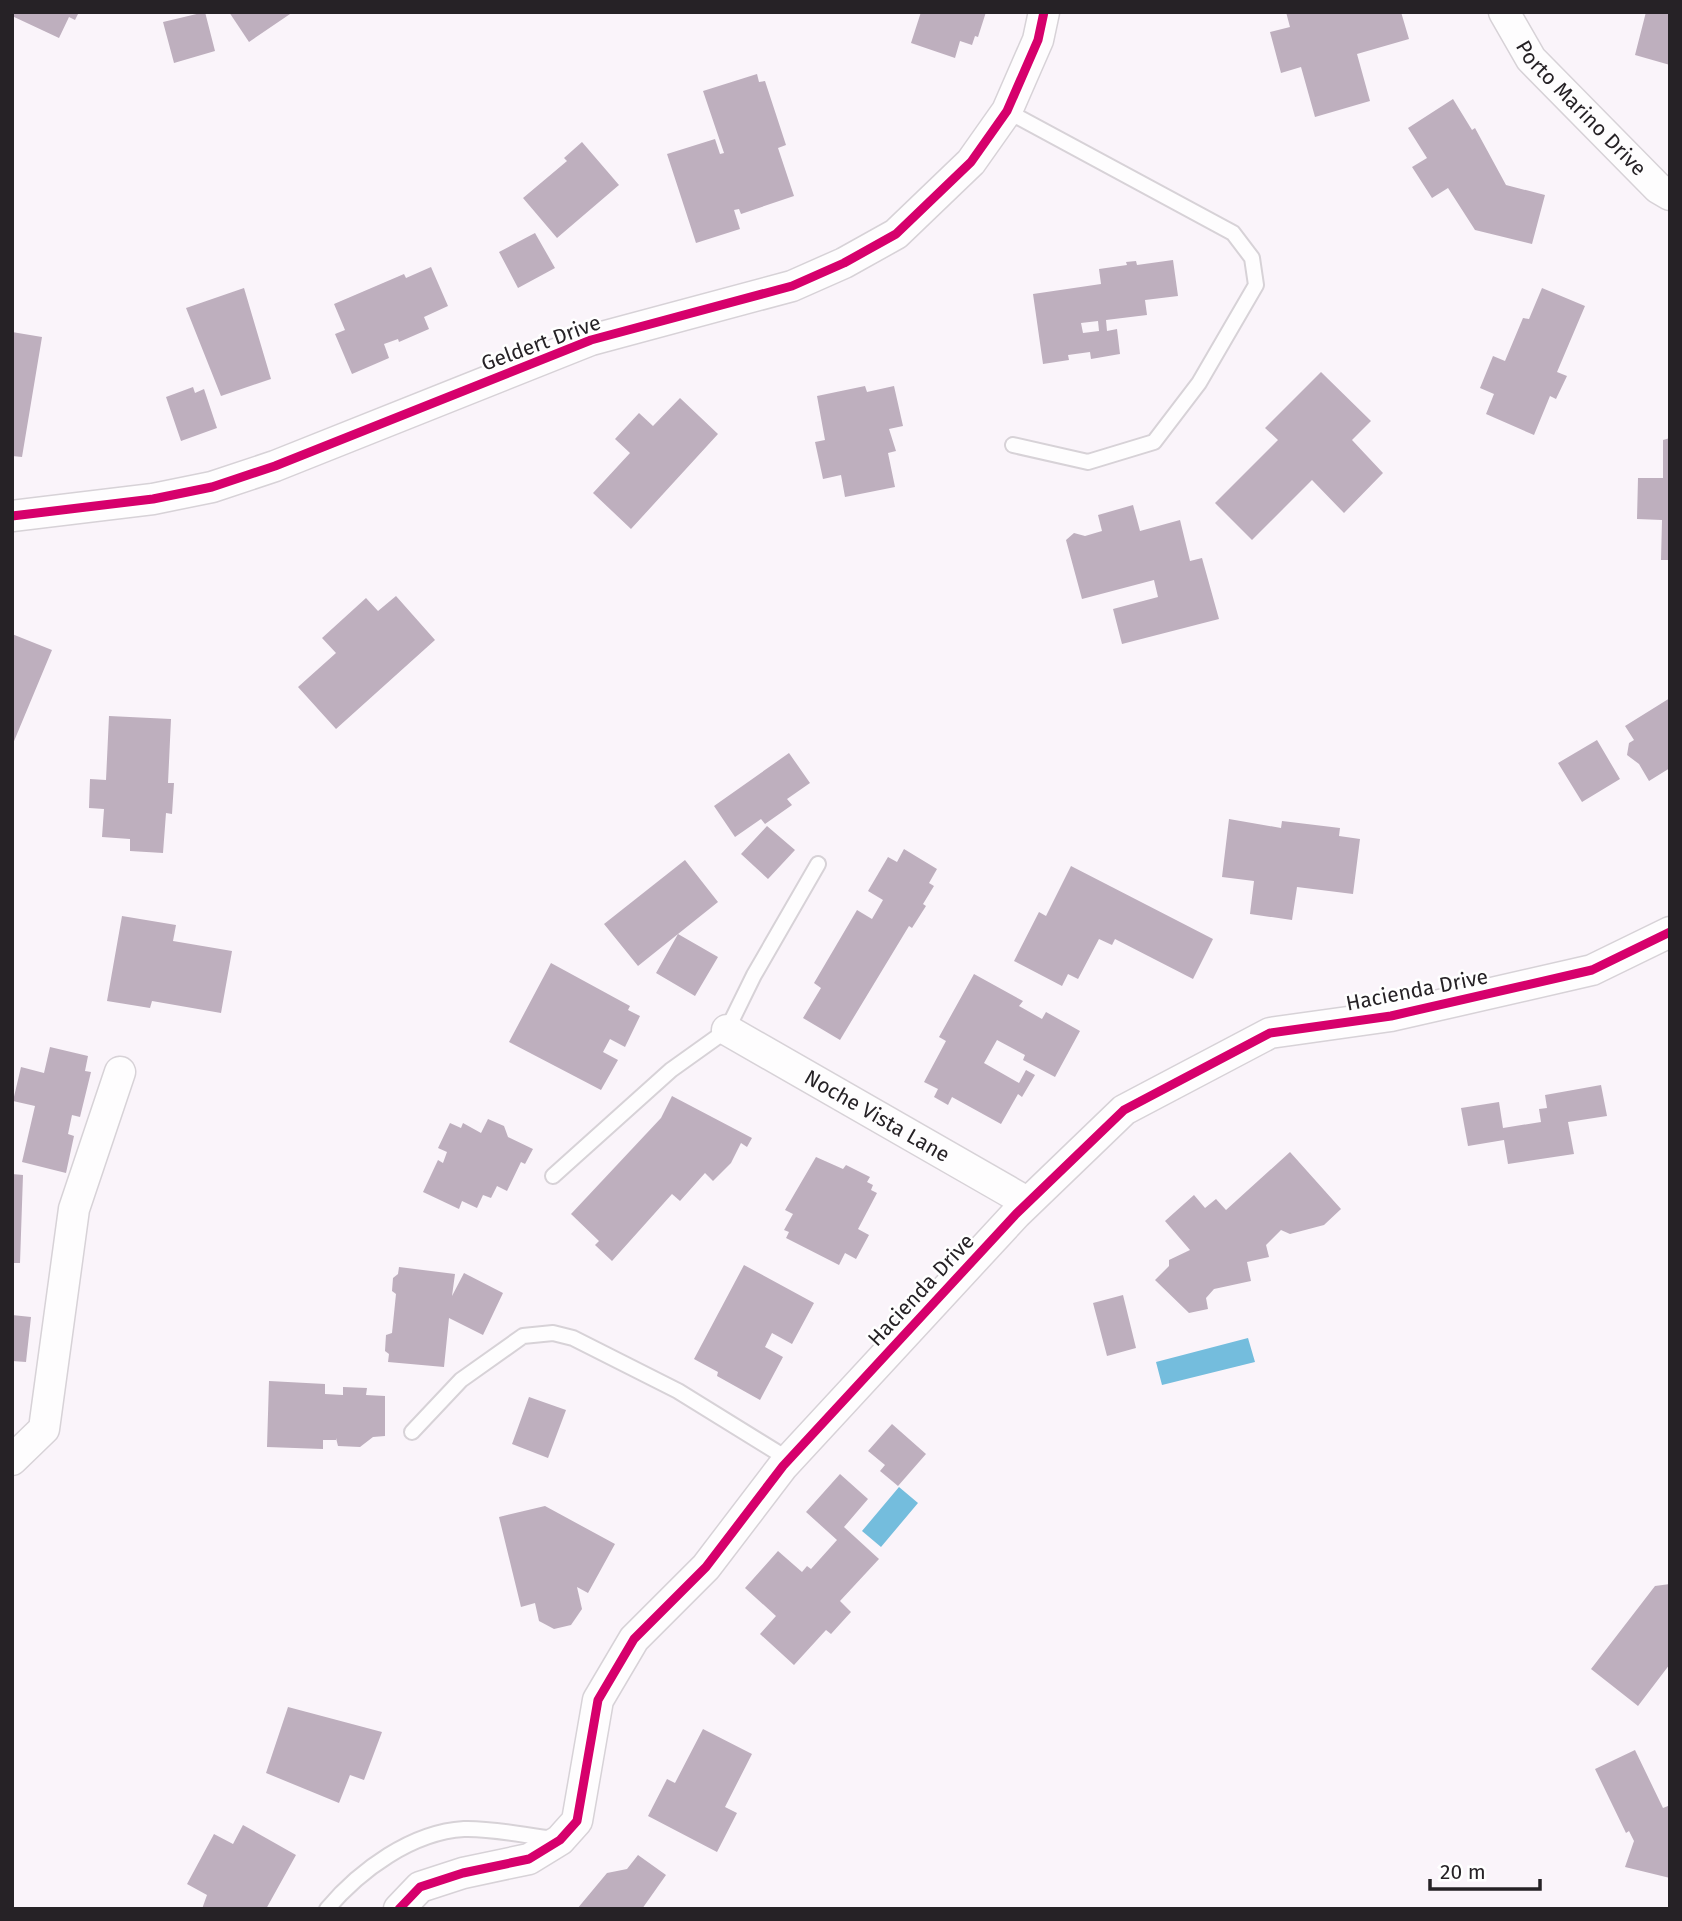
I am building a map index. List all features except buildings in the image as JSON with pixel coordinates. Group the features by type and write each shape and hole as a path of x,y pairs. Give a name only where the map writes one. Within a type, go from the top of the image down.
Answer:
{"street":[{"name":"Geldert Drive","path":"12,516 153,499 212,488 591,340 792,286 844,263 896,234 971,162 1007,111 1038,40 1044,12"},
{"name":"Porto Marino Drive","path":"1504,12 1531,59 1658,188 1670,195"},
{"name":"Hacienda Drive","path":"399,1909 420,1887 463,1873 529,1859 560,1840 578,1821 598,1700 634,1639 706,1567 788,1459 1027,1202 1124,1110 1270,1033 1391,1016 1592,970 1670,932"},
{"name":"Noche Vista Lane","path":"727,1030 1027,1202"},
{"path":"12,1460 44,1429 74,1209 120,1072"}],"lane":[{"path":"1007,111 1234,233 1252,258 1256,285 1199,383 1154,442 1088,462 1013,445"},
{"path":"553,1176 671,1070 727,1030 754,975 818,864"},
{"path":"412,1432 461,1380 523,1336 553,1333 573,1338 678,1391 788,1459"},
{"path":"327,1909 387,1856 434,1835 464,1829 560,1840"}],"water":[{"path":"1248,1338 1255,1362 1162,1385 1156,1362"},
{"path":"899,1487 918,1503 881,1547 862,1531"}],"cycle path":[{"path":"12,516 153,499 212,487 275,466 591,340 792,286 844,263 896,234 971,162 1007,111 1038,40 1044,12"},
{"path":"399,1909 420,1887 463,1873 529,1859 560,1840 577,1821 598,1700 634,1639 706,1567 783,1466 1016,1214 1124,1110 1270,1033 1391,1016 1592,970 1670,932"}]}
